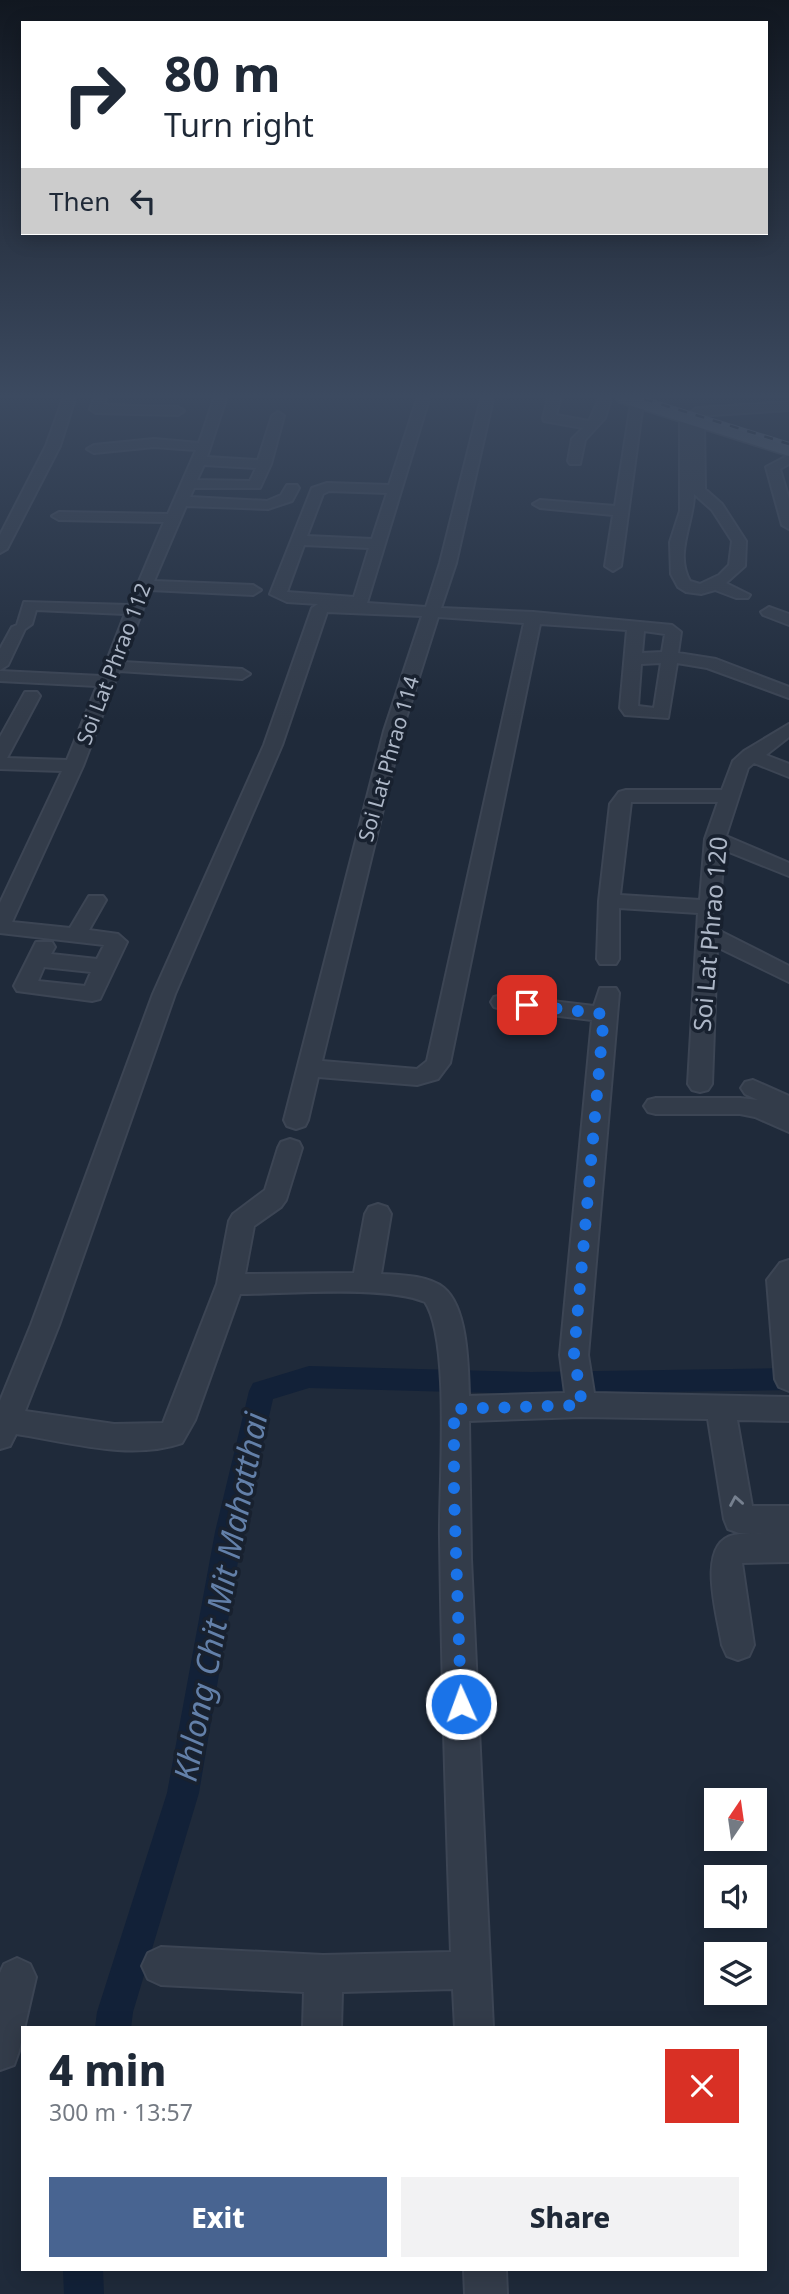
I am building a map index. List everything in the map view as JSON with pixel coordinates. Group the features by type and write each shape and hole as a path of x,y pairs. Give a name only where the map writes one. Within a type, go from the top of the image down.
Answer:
{"street":[{"path":"0,549 22,506"},
{"name":"Soi Lat Phrao 112","path":"0,926 7,894 74,766 177,506"},
{"path":"311,506 278,594 433,611 533,617 636,625 670,629 673,632 663,713 659,715 629,709 636,625"},
{"path":"359,604 390,506"},
{"name":"Soi Lat Phrao 114","path":"296,1120 393,731 448,563 462,506"},
{"path":"564,506 621,511"},
{"path":"613,566 621,506"},
{"path":"688,506 687,516 677,540 677,577 688,589 699,592 737,566 739,541 716,506"},
{"path":"784,506 789,525"},
{"path":"59,516 172,518"},
{"path":"298,540 378,544"},
{"path":"714,584 743,595"},
{"path":"145,585 253,590"},
{"path":"289,1148 272,1200 242,1222 230,1284 181,1420 172,1434 159,1438 136,1438 3,1428 45,1325 164,994 274,745 320,608 359,604"},
{"path":"0,665 30,605 135,610"},
{"path":"769,612 789,620"},
{"path":"309,1068 417,1077 430,1073 438,1063 533,617"},
{"path":"632,660 670,657 710,663 789,693"},
{"path":"0,676 242,674"},
{"path":"0,754 31,696"},
{"name":"Soi Lat Phrao 120","path":"700,1084 707,933 715,839 740,765 750,755 789,729"},
{"path":"750,755 789,771"},
{"path":"0,763 74,766"},
{"path":"608,959 610,901 620,804 626,796 731,796"},
{"path":"715,839 789,870"},
{"path":"76,935 96,900"},
{"path":"610,901 709,907"},
{"path":"0,926 111,939 116,942 96,990 85,995 25,986 51,932"},
{"path":"707,933 789,975"},
{"path":"37,959 106,967"},
{"path":"502,1002 606,1004 574,1354 582,1399"},
{"path":"753,1088 789,1106"},
{"path":"656,1106 740,1106 760,1109 789,1123"},
{"path":"366,1282 378,1214"},
{"path":"787,1369 780,1280 788,1272"},
{"path":"230,1284 366,1282 425,1290 436,1296 444,1310 452,1350 455,1400 454,1492 474,2026"},
{"path":"455,1400 582,1399 720,1408 789,1409"},
{"path":"720,1408 739,1519 789,1520"},
{"path":"738,1645 727,1556 734,1549 789,1548"},
{"path":"161,1966 323,1974 470,1970"},
{"path":"322,2026 323,1974"},
{"path":"0,2051 17,1977"},
{"path":"485,2271 486,2294"}],"waterway":[{"name":"Khlong Chit Mit Mahatthai","path":"113,2026 115,2012 183,1793 229,1532 262,1391 309,1377 531,1383 789,1379"},
{"name":"Khlong Chit Mit Mahatthai","path":"83,2271 84,2294"}],"route":[{"path":"461,1704 454,1409 582,1405 574,1354 604,1014 527,1005"}]}
